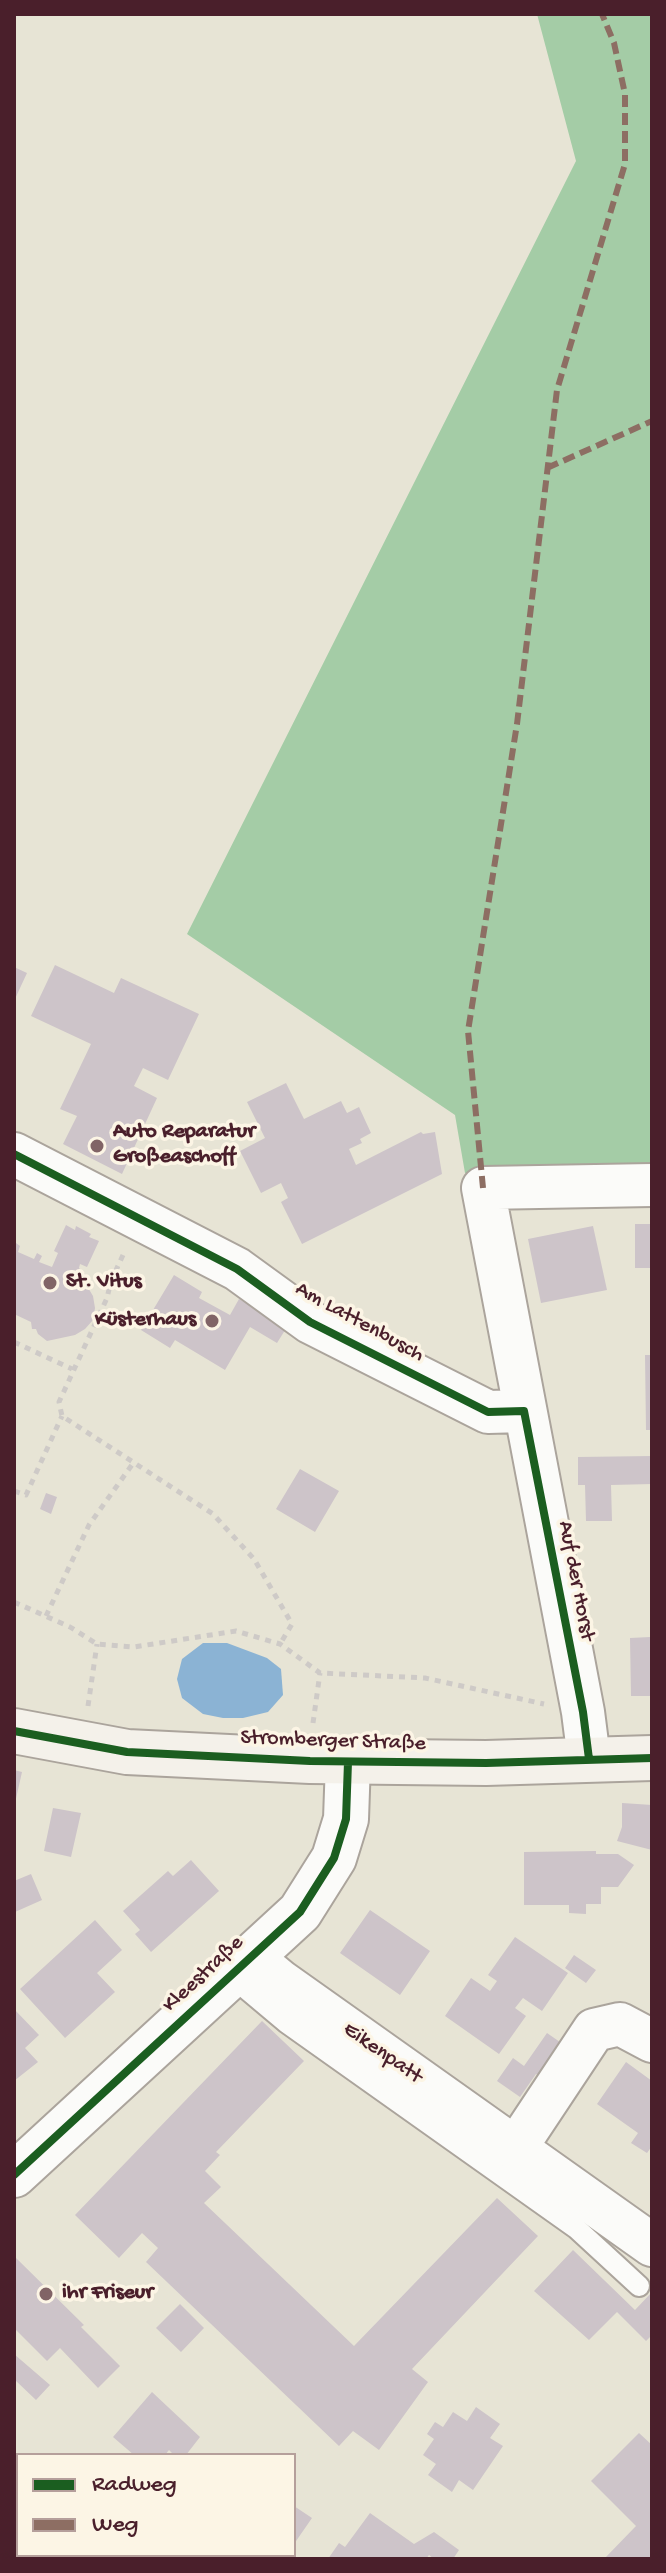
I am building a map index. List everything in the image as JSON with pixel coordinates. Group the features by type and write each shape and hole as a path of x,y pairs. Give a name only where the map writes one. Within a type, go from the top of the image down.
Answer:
{"main road":[{"name":"Stromberger Straße","path":"14,1731 127,1752 329,1761 486,1763 652,1758"}],"street":[{"name":"Am Lattenbusch","path":"14,1154 237,1269 310,1322 488,1412 524,1411"},
{"name":"Auf der Horst","path":"589,1759 583,1712 483,1188 652,1185"},
{"name":"Kleestraße","path":"14,2175 300,1912 334,1858 346,1819 329,1761"},
{"name":"Eikenpatt","path":"241,1966 280,1981 652,2245"},
{"path":"515,2149 594,2030 620,2024 652,2041"}],"lane":[{"path":"241,1966 287,2023 576,2228 639,2286"}],"path":[{"path":"14,1491 26,1495 62,1416 59,1402 72,1369 107,1298 111,1281 140,1217"},
{"path":"14,1342 72,1369"},
{"path":"62,1416 213,1514 254,1559 292,1624 280,1644"},
{"path":"46,1616 89,1525 134,1462"},
{"path":"14,1602 97,1644 134,1647 236,1631 280,1644 320,1673 425,1678 583,1712"},
{"path":"83,1744 97,1644"},
{"path":"320,1673 329,1761"}],"green space":[{"path":"537,14 652,14 652,1166 495,1169 465,1173 455,1115 187,934 576,161"}],"water":[{"path":"203,1643 227,1643 267,1658 281,1669 283,1695 268,1712 243,1718 203,1714 182,1698 177,1679 182,1659"}],"building":[{"path":"55,965 114,993 121,978 199,1014 168,1080 143,1068 134,1086 157,1098 122,1174 63,1144 77,1116 60,1109 91,1044 31,1016"},
{"path":"14,967 27,973 14,1001"},
{"path":"286,1083 304,1119 341,1101 347,1113 359,1107 371,1133 360,1139 362,1143 349,1149 356,1165 421,1132 435,1132 442,1174 302,1244 281,1202 288,1198 281,1183 261,1193 240,1151 265,1138 247,1102"},
{"path":"635,1224 652,1224 652,1268 635,1268"},
{"name":"St. Vitus","path":"66,1225 75,1230 76,1226 99,1241 87,1267 80,1264 79,1268 86,1275 95,1308 93,1320 85,1329 75,1335 47,1341 36,1329 32,1329 31,1322 14,1314 14,1248 16,1243 20,1246 18,1252 34,1259 37,1253 42,1256 39,1262 52,1267 58,1253 54,1251"},
{"path":"593,1226 607,1290 541,1303 528,1239"},
{"name":"Küsterhaus","path":"174,1275 202,1292 199,1298 230,1315 239,1299 287,1327 277,1343 250,1327 225,1370 175,1340 170,1348 141,1330"},
{"path":"645,1355 652,1355 652,1430 646,1430"},
{"path":"652,1456 652,1484 611,1485 612,1521 586,1521 585,1485 578,1485 578,1457"},
{"path":"300,1469 339,1491 315,1532 276,1509"},
{"path":"46,1493 57,1497 51,1514 40,1509"},
{"path":"650,1637 652,1696 631,1696 630,1638"},
{"path":"14,1770 22,1772 15,1803 14,1803"},
{"path":"622,1803 652,1805 652,1850 617,1841 622,1827"},
{"path":"53,1808 81,1813 71,1857 44,1851"},
{"path":"596,1851 596,1854 618,1854 634,1865 618,1887 601,1887 601,1904 586,1904 586,1914 569,1913 569,1905 524,1905 524,1852"},
{"path":"191,1860 219,1891 151,1952 135,1934 140,1930 123,1911 168,1871 173,1876"},
{"path":"31,1874 42,1900 15,1912 14,1881"},
{"path":"370,1910 430,1951 400,1995 340,1953"},
{"path":"95,1920 122,1950 97,1973 115,1992 65,2038 20,1989"},
{"path":"515,1937 568,1973 542,2011 523,1998 515,2008 526,2016 499,2054 445,2016 471,1978 490,1991 497,1981 488,1975"},
{"path":"574,1955 596,1970 586,1983 565,1968"},
{"path":"14,2009 39,2035 25,2048 38,2062 14,2081"},
{"path":"262,2021 304,2061 216,2152 220,2155 205,2171 221,2187 204,2203 354,2346 497,2198 538,2236 412,2369 428,2382 379,2450 353,2431 339,2446 146,2262 158,2248 142,2233 119,2258 75,2215"},
{"path":"547,2033 570,2049 547,2081 536,2074 520,2097 497,2081 513,2058 524,2066"},
{"path":"626,2062 652,2081 652,2146 647,2153 631,2143 638,2133 597,2104"},
{"path":"573,2250 635,2310 652,2292 652,2335 646,2341 617,2312 589,2340 534,2291"},
{"path":"14,2256 84,2325 81,2327 120,2366 98,2388 60,2348 47,2361 14,2328"},
{"path":"180,2304 204,2328 181,2352 156,2328"},
{"path":"14,2354 50,2385 36,2400 15,2380"},
{"path":"152,2392 200,2437 188,2453 172,2453 169,2450 167,2453 132,2453 113,2437"},
{"path":"476,2407 500,2424 490,2438 503,2446 473,2490 459,2480 452,2492 428,2475 436,2464 423,2455 434,2439 427,2434 435,2422 443,2427 453,2412 467,2421"},
{"path":"639,2433 652,2445 652,2559 604,2559 636,2526 591,2481"},
{"path":"296,2507 312,2518 296,2541"},
{"path":"370,2513 414,2544 434,2532 459,2550 453,2559 434,2559 429,2555 426,2559 328,2559 339,2543 345,2547"}],"marked path":[{"path":"483,1188 468,1031 517,724 557,390 625,164 625,94 614,43 602,14"},
{"path":"547,468 652,421"}],"cycle path":[{"path":"14,1154 237,1269 310,1322 488,1412 524,1411 583,1712 589,1759"},
{"path":"14,1731 127,1752 310,1761 486,1763 652,1758"},
{"path":"14,2175 300,1912 334,1858 346,1819 348,1762"}],"place":[{"name":"Auto Reparatur Großeaschoff","path":"97,1146"},
{"name":"St. Vitus","path":"50,1283"},
{"name":"Küsterhaus","path":"212,1321"},
{"name":"ihr Friseur","path":"46,2294"}]}
